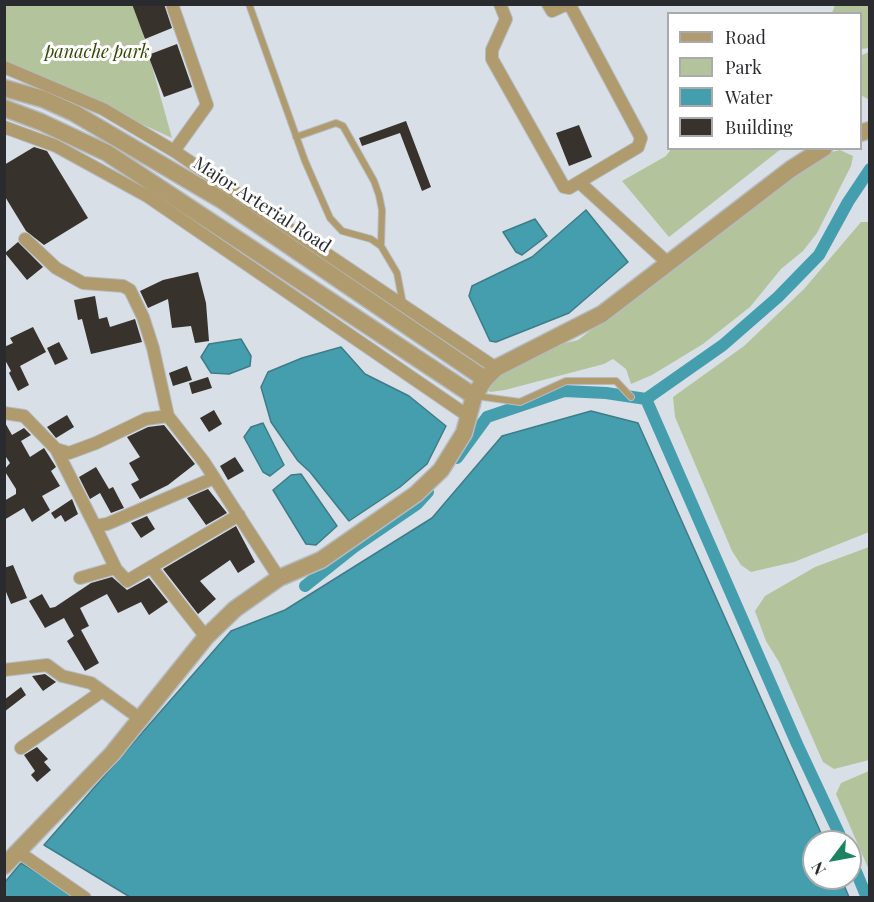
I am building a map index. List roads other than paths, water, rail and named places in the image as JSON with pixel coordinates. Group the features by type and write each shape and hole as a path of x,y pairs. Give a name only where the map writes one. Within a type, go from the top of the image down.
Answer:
{"street":[{"path":"172,4 207,105 174,151"},
{"path":"500,4 506,19 492,50 492,59 564,187 569,188 638,147 641,138 571,7 566,5 552,11 548,4"},
{"path":"4,67 103,109 174,151 403,304 491,374"},
{"name":"Major Arterial Road","path":"4,88 43,99 74,113 220,199 491,374"},
{"path":"4,108 107,153 474,396"},
{"path":"4,127 56,146 147,196 468,416"},
{"path":"4,866 20,853 142,720 206,637 256,592 279,578 321,560 416,494 449,459 464,433 474,396 491,374 602,314 791,169 821,150"},
{"path":"579,182 668,263"},
{"path":"25,238 56,268 83,282 123,286 130,290 143,317 153,348 168,416 214,478 279,578"},
{"path":"4,413 24,416 56,449 116,569 127,581 239,515"},
{"path":"56,449 69,453 146,419 168,416"},
{"path":"95,526 107,524 214,478"},
{"path":"151,567 206,637"},
{"path":"80,578 116,569"},
{"path":"4,670 47,665 62,676 88,681 142,720"},
{"path":"21,748 101,692"},
{"path":"20,853 86,897"}],"lane":[{"path":"249,4 296,137 334,225 342,231 371,239 381,246 397,273 403,304"},
{"path":"296,137 336,123 343,126 374,181 379,195 382,210 381,246"},
{"path":"474,396 520,402 566,381 616,381 631,397"}],"water":[{"path":"586,210 628,262 569,313 496,342 490,341 469,296 472,286 532,257"},
{"path":"535,219 547,236 522,255 516,252 503,232"},
{"path":"241,339 251,356 250,366 229,374 211,373 201,357 209,344"},
{"path":"341,347 365,374 409,396 446,426 427,464 400,487 349,521 310,472 298,461 271,422 261,387 268,372 302,358"},
{"path":"591,411 638,423 820,830 802,830 802,890 846,890 849,897 130,897 44,845 231,631 285,610 432,518 502,436"},
{"path":"263,423 284,465 270,476 263,472 244,437 251,427"},
{"path":"301,474 337,526 316,545 306,544 273,490 291,475"},
{"path":"21,863 78,897 5,898 5,882"}],"waterway":[{"path":"837,830 797,744 646,399 723,345 778,297 819,255 848,202 870,169"},
{"path":"457,458 487,417 564,391 606,393 646,399"},
{"path":"305,586 354,547 417,504 428,492"},
{"path":"862,886 867,898"}],"park label":[{"name":"panache park","path":"97,52"}]}
